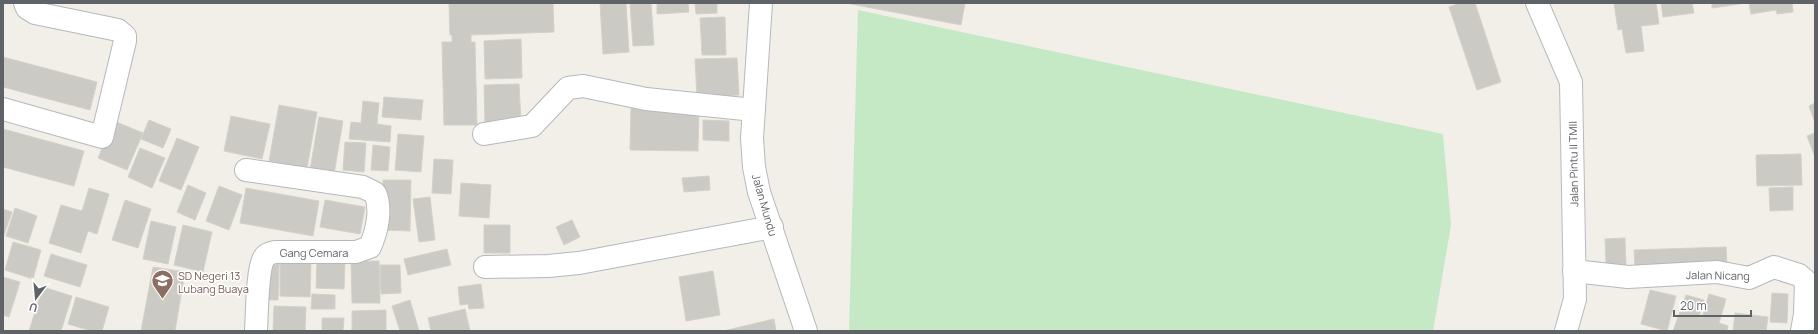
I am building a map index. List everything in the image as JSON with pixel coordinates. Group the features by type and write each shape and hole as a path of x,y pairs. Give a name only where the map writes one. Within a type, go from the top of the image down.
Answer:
{"street":[{"path":"3,109 102,137 125,41 125,36 118,30 35,13 27,8 25,3"},
{"name":"Jalan Mundu","path":"761,3 752,138 754,167 759,192 806,331"},
{"name":"Jalan Pintu II TMII","path":"1538,3 1571,82 1575,299 1566,331"},
{"path":"484,134 532,126 568,88 574,86 583,86 646,99 754,110"},
{"name":"Gang Cemara","path":"246,170 363,187 375,193 380,203 374,238 370,247 356,252 275,252 268,253 264,257 260,269 256,331"},
{"path":"485,267 548,266 579,263 772,227"},
{"name":"Jalan Nicang","path":"1574,271 1628,277 1717,272 1749,278 1774,267 1799,275 1806,281 1805,314 1802,331"}],"green space":[{"path":"858,10 1443,134 1451,225 1433,331 849,331"}],"building":[{"path":"449,3 553,3 554,32 471,35 471,42 475,42 477,125 444,125 442,42 452,42 452,35 450,35"},
{"path":"600,3 626,3 629,52 603,54"},
{"path":"630,3 651,3 654,45 633,46"},
{"path":"657,3 688,3 689,12 657,14"},
{"path":"695,3 717,3 717,13 696,14"},
{"path":"846,3 965,3 961,25"},
{"path":"1460,3 1475,3 1501,82 1477,90 1449,7"},
{"path":"1614,3 1656,3 1659,24 1641,26 1644,51 1626,53 1622,29 1618,30"},
{"path":"1661,3 1692,3 1694,13 1663,17"},
{"path":"1712,3 1740,3 1740,4 1712,8"},
{"path":"1749,3 1792,3 1793,12 1777,14 1776,10 1751,14"},
{"path":"725,17 726,55 702,55 700,18"},
{"path":"521,39 522,78 485,79 484,41"},
{"path":"3,57 97,82 90,110 3,87"},
{"path":"737,58 739,95 697,97 695,59"},
{"path":"519,84 521,123 485,124 484,85"},
{"path":"384,97 423,100 421,120 382,117"},
{"path":"363,101 379,103 377,124 391,126 390,142 349,139 351,122 361,123"},
{"path":"1815,103 1815,123 1809,106"},
{"path":"279,105 317,112 307,168 269,161"},
{"path":"631,107 699,109 698,151 630,150"},
{"path":"231,116 270,124 262,159 224,151"},
{"path":"319,117 343,121 334,174 310,170"},
{"path":"149,120 171,129 163,148 141,139"},
{"path":"703,120 729,121 729,141 703,140"},
{"path":"114,121 143,133 127,170 98,158"},
{"path":"3,129 84,151 74,186 3,167"},
{"path":"1815,133 1815,157 1807,136"},
{"path":"398,134 424,136 421,172 395,170"},
{"path":"177,138 199,147 181,190 159,181"},
{"path":"345,142 366,143 364,172 343,170"},
{"path":"373,145 390,147 388,171 371,170"},
{"path":"140,148 165,158 152,188 128,177"},
{"path":"1801,154 1802,185 1757,186 1756,155"},
{"path":"434,159 453,160 451,194 432,193"},
{"path":"709,176 710,190 684,192 682,178"},
{"path":"383,180 411,180 410,231 382,230"},
{"path":"461,183 491,185 489,218 459,216"},
{"path":"188,185 206,193 195,220 177,212"},
{"path":"219,186 242,195 229,230 206,221"},
{"path":"1793,187 1793,210 1770,211 1769,188"},
{"path":"89,188 109,194 97,234 88,231 81,253 49,243 61,205 82,211"},
{"path":"246,188 319,201 313,236 240,223"},
{"path":"430,197 435,240 419,242 413,199"},
{"path":"125,200 151,209 138,248 112,240"},
{"path":"325,200 365,207 360,234 320,227"},
{"path":"15,208 37,216 28,243 6,236"},
{"path":"3,209 12,212 3,238"},
{"path":"572,220 580,237 564,245 556,227"},
{"path":"151,221 176,227 168,264 143,259"},
{"path":"183,225 212,232 203,272 174,265"},
{"path":"484,225 510,225 510,253 484,253"},
{"path":"1625,238 1626,265 1606,265 1605,239"},
{"path":"13,242 41,250 33,279 5,270"},
{"path":"1726,247 1727,266 1635,269 1634,250"},
{"path":"447,249 451,265 408,275 404,259"},
{"path":"51,254 87,265 80,287 44,276"},
{"path":"280,260 311,262 310,297 280,296"},
{"path":"317,261 345,262 344,289 316,288"},
{"path":"351,261 379,261 380,303 352,303"},
{"path":"262,264 279,264 278,300 261,300"},
{"path":"380,265 400,265 401,293 381,294"},
{"name":"SD Negeri 13 Lubang Buaya","path":"153,267 185,272 175,331 141,331"},
{"path":"713,271 720,315 686,321 679,277"},
{"path":"3,277 20,282 9,317 3,315"},
{"path":"481,284 484,308 469,309 468,304 460,305 458,287"},
{"path":"43,287 72,296 61,331 29,331"},
{"path":"1650,290 1676,296 1667,331 1641,324"},
{"path":"1772,293 1788,294 1787,323 1770,322"},
{"path":"312,294 335,295 335,309 311,309"},
{"path":"1709,294 1726,299 1719,323 1728,326 1727,331 1673,331 1686,295 1704,300 1699,317 1702,318"},
{"path":"76,297 109,307 102,331 91,331 68,324"},
{"path":"410,300 419,331 400,331 392,306"},
{"path":"274,306 306,307 305,331 273,331"},
{"path":"465,309 470,331 431,331 428,318"},
{"path":"386,310 386,331 352,331 352,311"},
{"path":"1735,313 1768,317 1766,331 1733,331"},
{"path":"322,318 344,318 343,331 322,331"},
{"path":"774,319 776,331 723,331"}],"place":[{"name":"SD Negeri 13 Lubang Buaya","path":"163,300"}]}
